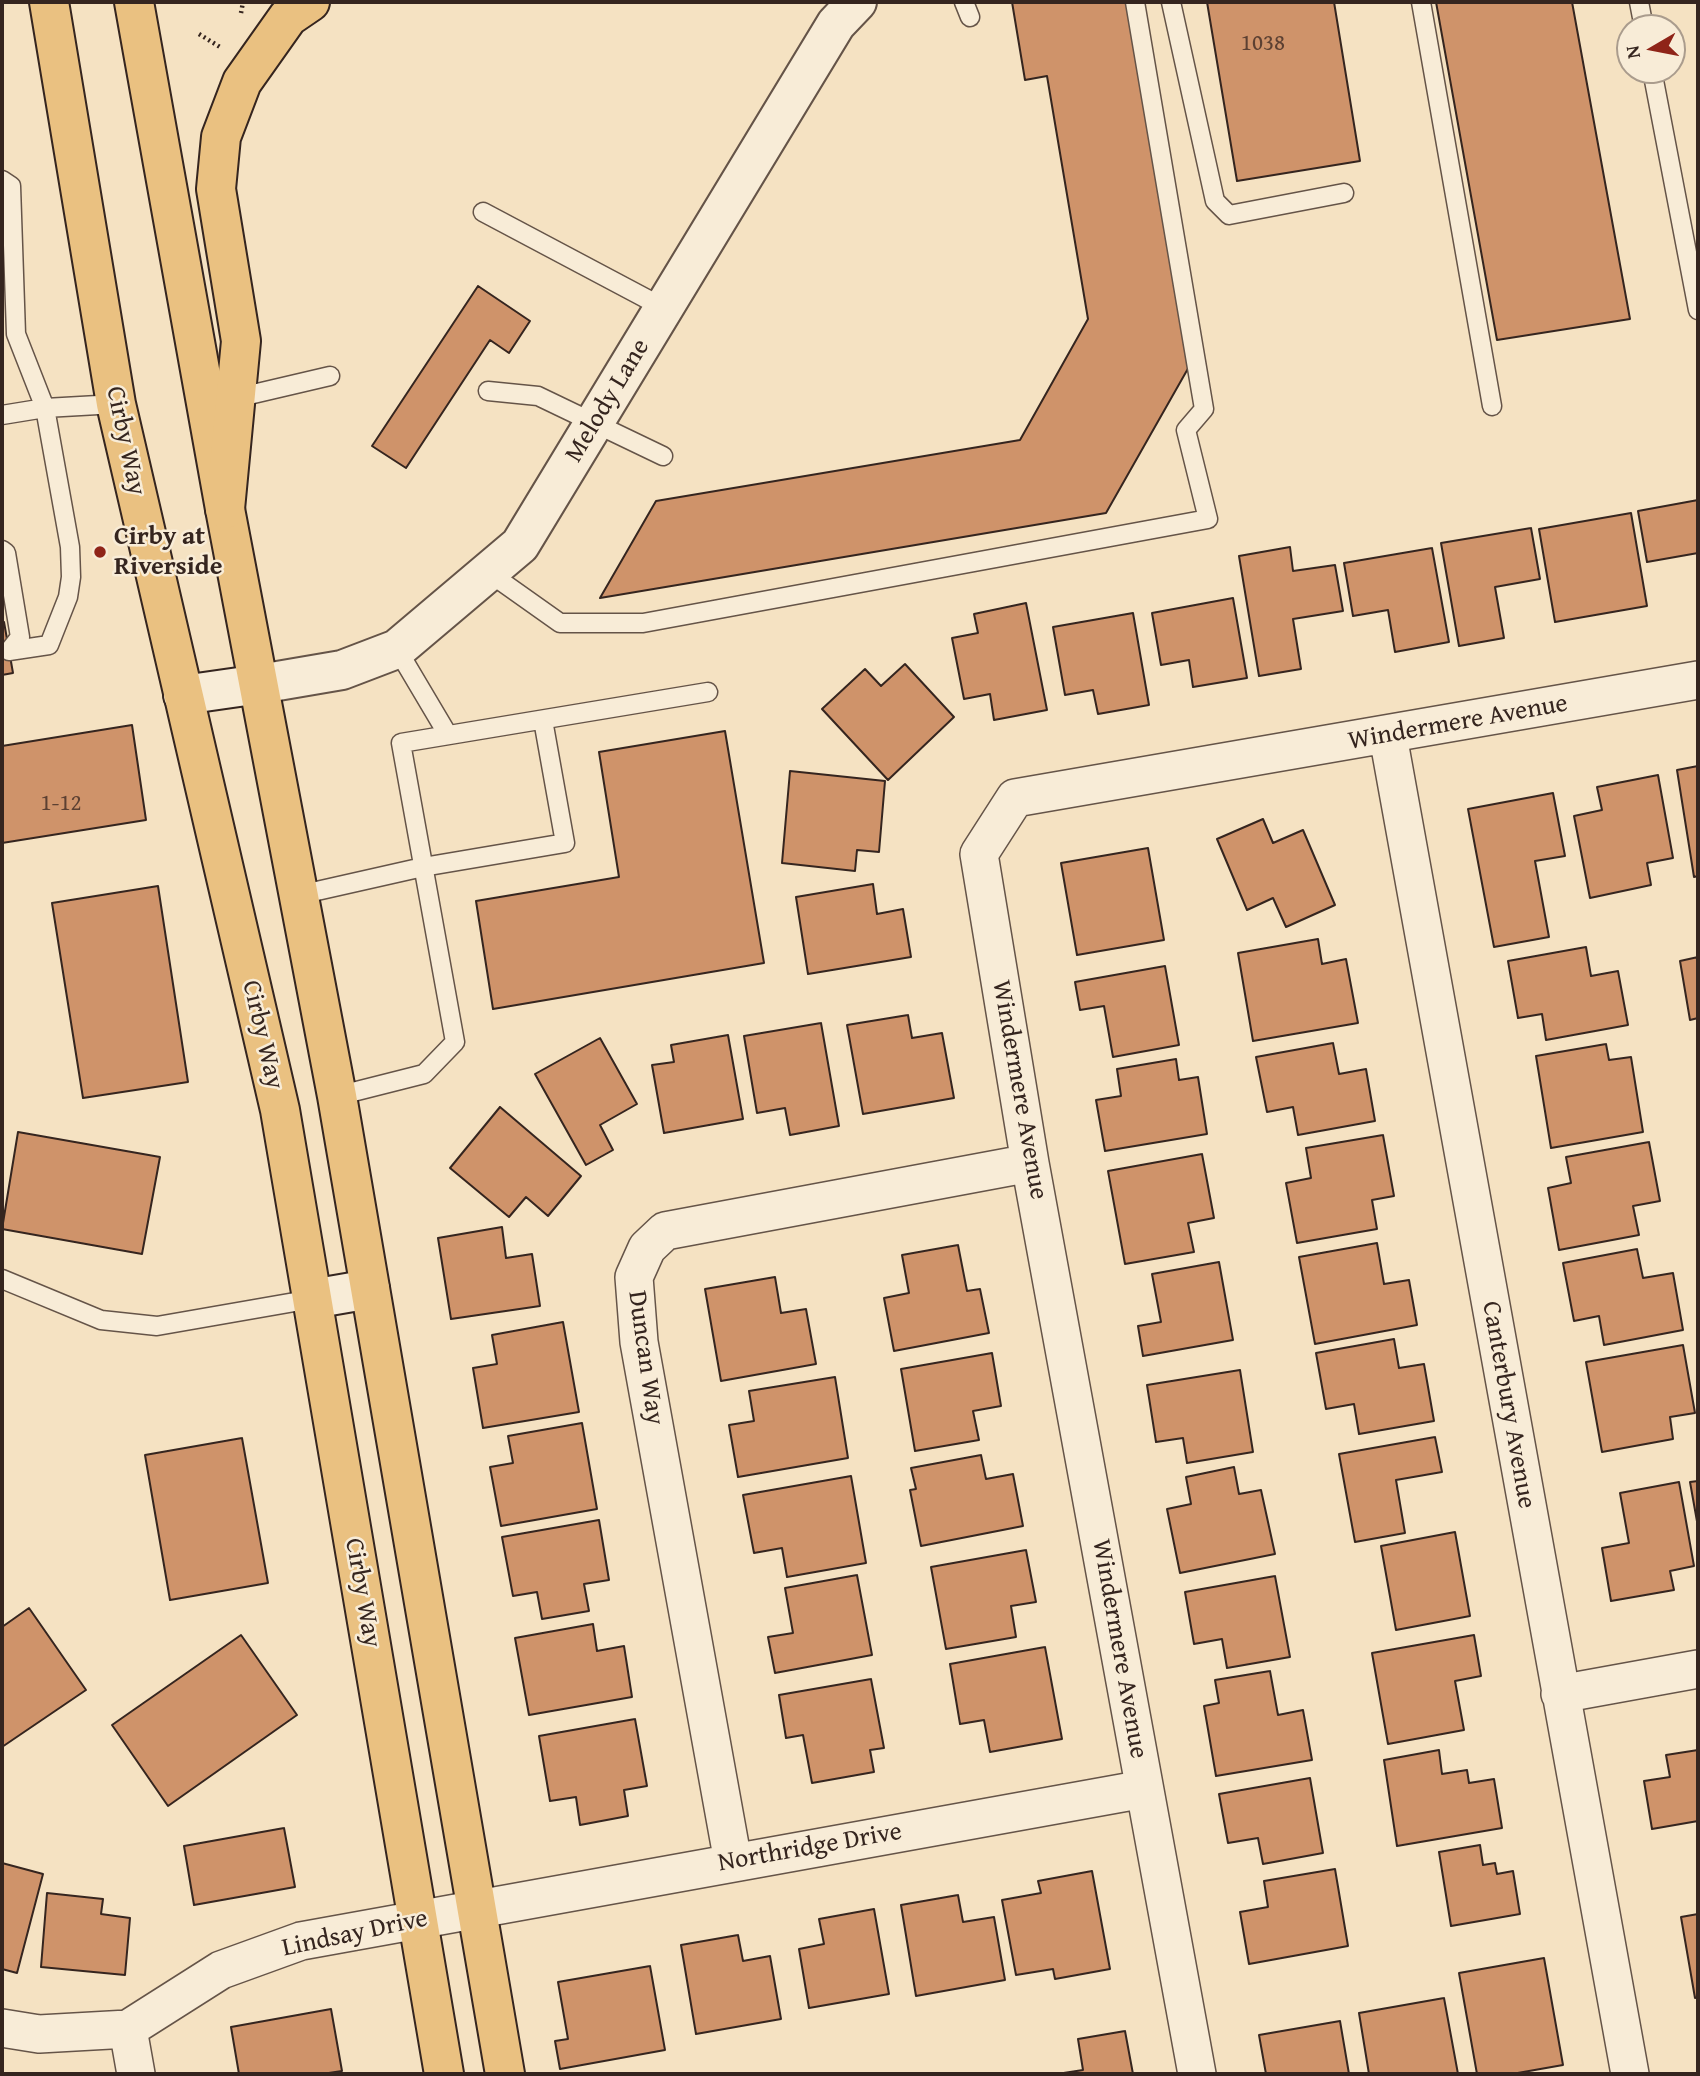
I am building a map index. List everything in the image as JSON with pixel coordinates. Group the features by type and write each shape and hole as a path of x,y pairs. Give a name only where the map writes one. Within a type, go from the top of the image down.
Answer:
{"main road":[{"name":"Cirby Way","path":"49,2 116,404 280,1110 444,2074"},
{"path":"134,2 225,509 337,1096 505,2074"},
{"path":"225,509 241,341 216,189 221,137 242,82 288,17 310,2"}],"street":[{"name":"Melody Lane","path":"183,695 342,670 397,649 520,545 836,24 857,2"},
{"name":"Windermere Avenue","path":"1197,2074 1030,1163 979,854 1015,798 1388,736 1698,680"},
{"name":"Canterbury Avenue","path":"1388,736 1630,2074"},
{"name":"Duncan Way","path":"733,1862 639,1342 634,1277 647,1248 664,1231 1030,1163"},
{"path":"312,1299 370,1289"},
{"path":"1560,1694 1698,1669"},
{"name":"Northridge Drive","path":"477,1908 1144,1789"},
{"name":"Lindsay Drive","path":"2,2028 39,2034 128,2029 221,1970 301,1941 477,1908"},
{"path":"128,2029 136,2074"}],"lane":[{"path":"488,572 561,623 643,623 1208,519 1186,430 1204,409 1135,2"},
{"path":"1171,2 1214,201 1229,215 1344,193"},
{"path":"1421,2 1492,406"},
{"path":"1655,84 1698,310"},
{"path":"2,180 11,186 8,246 16,334 45,408 70,547 68,597 49,645 9,651 20,637 6,553 2,550"},
{"path":"483,212 664,308"},
{"path":"236,398 330,376"},
{"path":"488,391 538,396 663,456"},
{"path":"2,415 45,408 116,404"},
{"path":"397,649 448,735"},
{"path":"337,1096 424,1074 455,1042 401,743 708,692"},
{"path":"299,895 423,867 565,844 543,720"},
{"path":"2,1279 101,1320 157,1326 312,1299"}],"path":[{"path":"199,34 220,47"}],"building":[{"path":"1012,2 1128,2 1190,365 1106,513 600,598 656,501 1020,440 1088,319 1047,76 1025,80"},
{"path":"1207,2 1334,2 1360,161 1237,181"},
{"path":"1436,2 1572,2 1630,319 1497,340"},
{"path":"478,286 530,321 509,353 490,340 406,468 372,446"},
{"path":"1698,500 1698,553 1647,562 1638,511"},
{"path":"1631,513 1647,606 1555,622 1539,529"},
{"path":"1531,528 1540,579 1495,587 1504,638 1459,646 1441,543"},
{"path":"1290,547 1293,571 1335,565 1343,611 1293,619 1301,669 1259,676 1239,556"},
{"path":"1432,548 1449,642 1395,652 1388,610 1353,616 1344,563"},
{"path":"1233,598 1247,678 1193,687 1189,660 1161,665 1152,613"},
{"path":"1026,603 1047,710 994,720 990,694 964,699 952,638 978,633 974,614"},
{"path":"1133,613 1149,705 1098,714 1093,690 1065,695 1053,627"},
{"path":"4,622 13,673 2,675 2,623"},
{"path":"905,664 954,717 888,780 822,709 865,669 881,686"},
{"path":"132,725 146,820 2,843 2,746"},
{"path":"725,731 764,963 493,1009 476,901 619,877 599,752"},
{"path":"1698,766 1698,876 1694,877 1677,770"},
{"path":"790,771 885,781 879,852 857,850 855,871 782,863"},
{"path":"1658,775 1673,858 1647,863 1651,885 1590,898 1574,816 1602,810 1597,787"},
{"path":"1553,793 1565,856 1535,861 1549,937 1494,947 1468,809"},
{"path":"1263,819 1273,843 1303,830 1335,905 1286,927 1273,898 1247,910 1217,839"},
{"path":"1148,848 1164,940 1077,955 1061,863"},
{"path":"873,884 877,914 903,909 911,957 808,974 796,897"},
{"path":"158,886 188,1082 83,1098 52,903"},
{"path":"1318,939 1322,964 1346,959 1358,1023 1253,1041 1238,953"},
{"path":"1586,947 1591,976 1618,971 1628,1025 1546,1040 1542,1014 1518,1018 1508,961"},
{"path":"1698,957 1698,1018 1690,1020 1680,961"},
{"path":"1165,966 1179,1045 1113,1057 1104,1006 1080,1010 1075,982"},
{"path":"908,1015 912,1038 942,1033 954,1098 863,1114 847,1025"},
{"path":"821,1023 839,1126 790,1135 785,1108 757,1113 744,1036"},
{"path":"728,1035 743,1119 664,1133 652,1065 674,1062 671,1045"},
{"path":"600,1038 637,1104 600,1125 613,1150 586,1165 535,1074"},
{"path":"1333,1043 1339,1074 1366,1069 1375,1121 1298,1135 1293,1107 1267,1112 1256,1057"},
{"path":"1606,1044 1609,1060 1631,1057 1643,1132 1551,1148 1536,1056"},
{"path":"1176,1059 1179,1080 1198,1077 1207,1134 1105,1151 1096,1100 1121,1096 1117,1069"},
{"path":"500,1107 581,1176 548,1216 526,1197 509,1217 450,1168"},
{"path":"18,1132 160,1157 142,1254 2,1229"},
{"path":"1383,1135 1394,1196 1372,1200 1377,1229 1297,1243 1286,1183 1311,1178 1306,1148"},
{"path":"1649,1142 1660,1201 1633,1206 1639,1235 1559,1250 1548,1188 1571,1183 1566,1157"},
{"path":"1202,1154 1214,1218 1188,1223 1194,1252 1125,1264 1108,1171"},
{"path":"502,1227 506,1258 532,1254 540,1306 451,1319 438,1238"},
{"path":"1377,1243 1384,1284 1409,1280 1417,1325 1315,1344 1299,1257"},
{"path":"958,1245 967,1291 980,1289 989,1333 894,1351 884,1298 909,1293 902,1255"},
{"path":"1637,1249 1643,1278 1673,1273 1683,1330 1604,1345 1599,1316 1574,1321 1563,1263"},
{"path":"1219,1262 1233,1340 1143,1356 1138,1326 1161,1322 1152,1274"},
{"path":"775,1277 781,1313 806,1309 816,1364 721,1381 705,1289"},
{"path":"563,1322 579,1412 483,1428 473,1368 497,1364 492,1335"},
{"path":"1394,1339 1399,1368 1424,1364 1434,1421 1359,1434 1354,1404 1326,1409 1316,1353"},
{"path":"1683,1345 1695,1413 1670,1417 1673,1439 1602,1452 1586,1362"},
{"path":"992,1353 1001,1406 973,1411 979,1440 915,1451 901,1369"},
{"path":"1240,1370 1253,1452 1187,1463 1183,1438 1156,1442 1147,1385"},
{"path":"835,1377 848,1458 738,1477 729,1425 754,1421 749,1391"},
{"path":"582,1423 597,1509 501,1526 490,1467 513,1463 508,1436"},
{"path":"1435,1437 1442,1472 1396,1480 1405,1533 1355,1542 1339,1454"},
{"path":"242,1438 268,1583 170,1600 145,1455"},
{"path":"981,1455 986,1479 1013,1474 1023,1526 921,1546 910,1490 916,1489 911,1468"},
{"path":"1234,1467 1239,1494 1261,1490 1275,1554 1180,1573 1167,1509 1191,1504 1186,1477"},
{"path":"851,1476 866,1563 787,1577 782,1548 754,1553 743,1495"},
{"path":"1698,1481 1698,1527 1690,1482"},
{"path":"1679,1482 1694,1566 1670,1571 1674,1590 1611,1601 1602,1548 1629,1543 1620,1493"},
{"path":"599,1520 609,1580 584,1584 589,1611 542,1619 537,1592 513,1596 502,1537"},
{"path":"1455,1532 1470,1616 1396,1630 1381,1546"},
{"path":"1026,1550 1036,1602 1011,1606 1016,1637 946,1649 931,1567"},
{"path":"857,1575 872,1655 775,1673 768,1637 793,1633 785,1588"},
{"path":"1275,1576 1290,1657 1227,1668 1222,1639 1194,1644 1185,1592"},
{"path":"29,1608 86,1690 2,1747 2,1627"},
{"path":"593,1624 597,1651 624,1646 632,1697 529,1715 515,1638"},
{"path":"241,1635 297,1715 168,1806 112,1725"},
{"path":"1474,1635 1481,1676 1455,1681 1464,1730 1388,1744 1372,1653"},
{"path":"1045,1647 1062,1739 990,1752 984,1720 960,1724 950,1664"},
{"path":"1270,1671 1278,1715 1303,1710 1312,1760 1216,1776 1204,1706 1219,1703 1215,1680"},
{"path":"871,1679 884,1748 870,1750 874,1772 812,1783 803,1735 786,1738 779,1695"},
{"path":"635,1719 647,1786 624,1790 628,1816 580,1825 576,1797 550,1801 539,1736"},
{"path":"1439,1750 1442,1774 1467,1770 1469,1783 1494,1779 1502,1828 1397,1846 1384,1760"},
{"path":"1698,1750 1698,1821 1652,1829 1644,1781 1670,1777 1666,1755"},
{"path":"1310,1778 1323,1853 1263,1864 1258,1838 1228,1843 1219,1794"},
{"path":"284,1828 295,1887 194,1905 184,1846"},
{"path":"1480,1845 1483,1865 1495,1863 1497,1874 1513,1871 1520,1914 1451,1926 1439,1852"},
{"path":"2,1863 43,1874 17,1973 2,1969"},
{"path":"1335,1869 1348,1946 1249,1964 1240,1912 1268,1907 1264,1881"},
{"path":"1092,1871 1110,1969 1055,1979 1053,1969 1016,1975 1002,1900 1041,1893 1038,1881"},
{"path":"47,1893 103,1899 101,1914 130,1918 125,1975 41,1967"},
{"path":"958,1895 963,1922 994,1917 1005,1980 916,1996 901,1905"},
{"path":"874,1909 889,1994 809,2008 799,1949 824,1944 819,1919"},
{"path":"1698,1914 1698,1997 1695,1998 1681,1917"},
{"path":"738,1935 743,1961 770,1956 781,2019 696,2034 681,1945"},
{"path":"1544,1958 1563,2065 1512,2074 1477,2074 1459,1973"},
{"path":"650,1966 665,2050 560,2069 555,2041 568,2039 558,1982"},
{"path":"1444,1998 1458,2074 1369,2074 1359,2013"},
{"path":"331,2009 342,2071 322,2074 239,2074 231,2027"},
{"path":"1340,2021 1349,2074 1266,2074 1259,2035"},
{"path":"1125,2031 1133,2074 1057,2074 1083,2070 1078,2039"}],"place":[{"name":"Cirby at Riverside","path":"100,552"}]}
